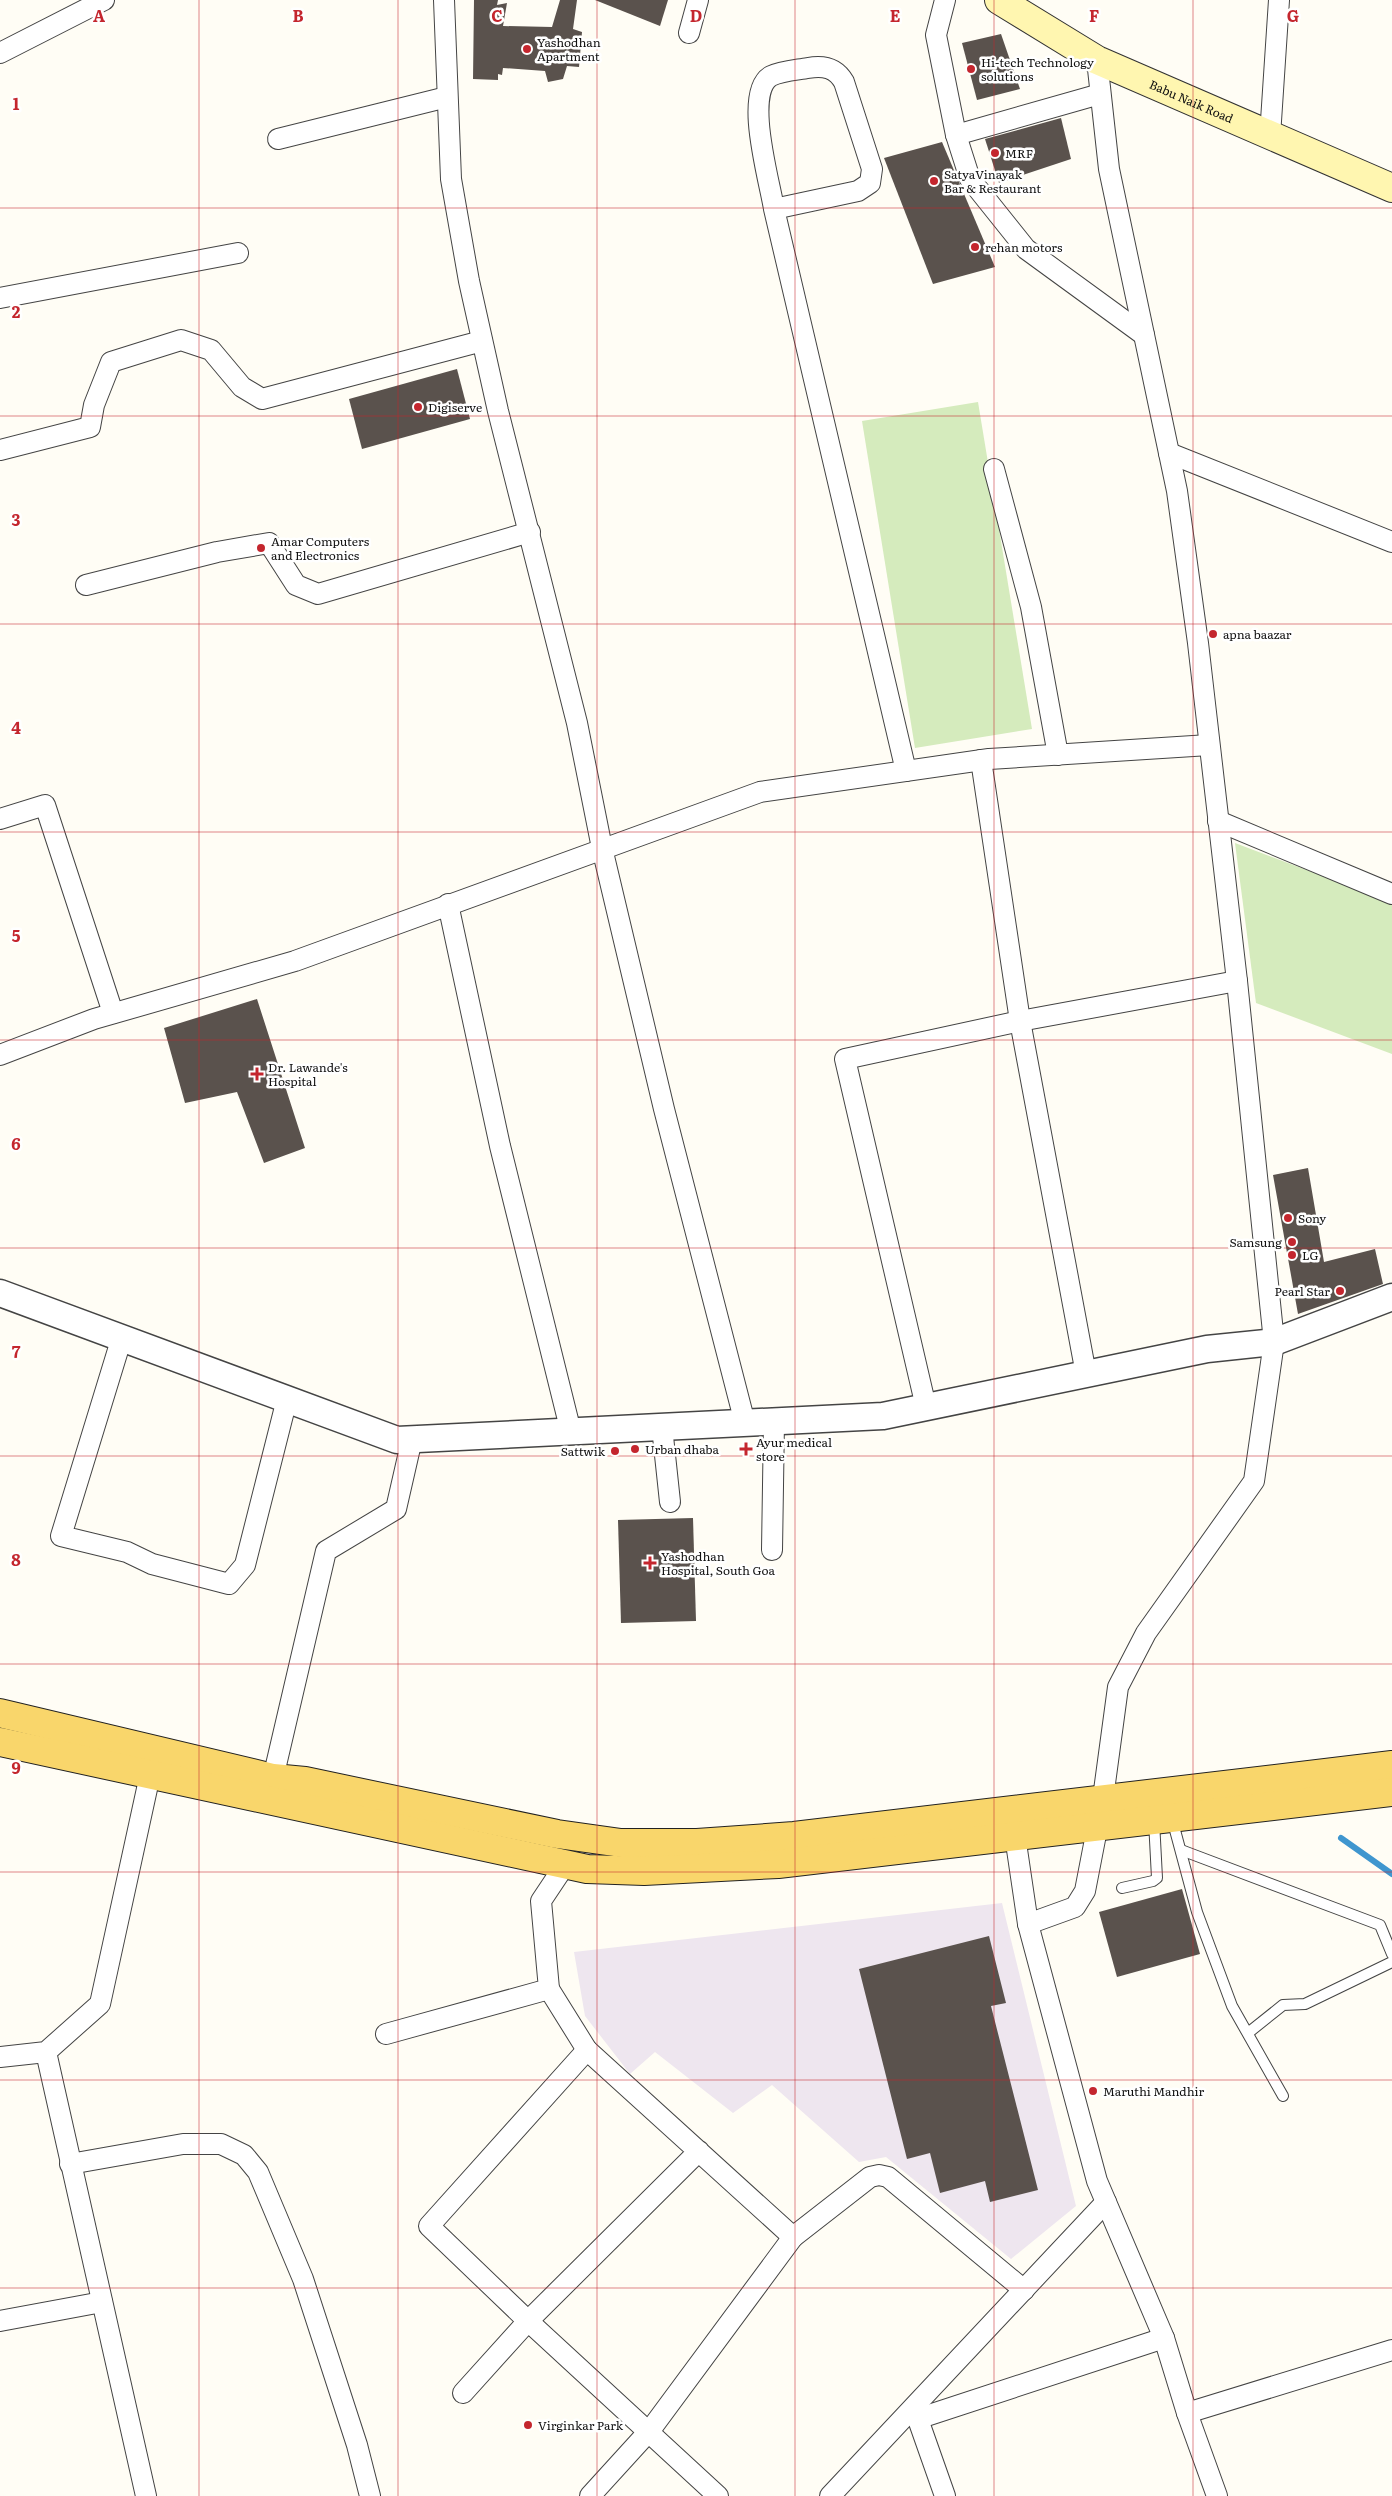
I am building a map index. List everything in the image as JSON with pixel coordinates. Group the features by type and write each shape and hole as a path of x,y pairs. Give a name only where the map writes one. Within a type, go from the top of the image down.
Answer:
{"main road":[{"name":"Babu Naik Road","path":"999,0 1097,60 1392,188"},
{"path":"0,1712 273,1778 305,1782 557,1834 620,1844 697,1843 794,1836 1392,1764"},
{"path":"0,1742 587,1869 644,1871 778,1864 1392,1792"}],"street":[{"path":"0,53 104,0"},
{"path":"444,0 451,180 469,281 482,342 577,723 602,848 664,1109 745,1423"},
{"path":"689,32 698,0"},
{"path":"944,0 936,35 956,135 970,179 1026,249 1144,335"},
{"path":"1270,136 1279,0"},
{"path":"1028,1924 1075,1907 1086,1891 1103,1798 1118,1687 1146,1633 1254,1481 1274,1342 1237,981 1198,643 1177,491 1109,169 1097,60"},
{"path":"774,209 858,191 870,182 872,169 870,161 844,82 838,72 829,68 816,67 771,76 764,83 757,100 758,119 774,209 906,771"},
{"path":"956,135 1100,94"},
{"path":"278,139 447,97"},
{"path":"0,298 238,253"},
{"path":"0,450 90,427 94,405 110,362 181,340 211,350 242,387 262,399 482,342"},
{"path":"1169,453 1392,542"},
{"path":"994,469 1030,607 1058,755"},
{"path":"86,586 217,552 269,543 296,585 318,594 530,532"},
{"path":"0,1055 113,1013 295,961 760,792 981,760 1209,745"},
{"path":"981,760 1020,1021 1086,1374"},
{"path":"0,819 45,805 113,1013"},
{"path":"1218,821 1392,894"},
{"path":"448,904 500,1146 571,1432"},
{"path":"926,1407 845,1060 1020,1021 1237,981"},
{"path":"0,1293 396,1440 883,1416 1207,1349 1274,1342 1392,1297"},
{"path":"122,1337 61,1536 127,1552 152,1564 230,1584 245,1565 287,1399"},
{"path":"772,1550 774,1421"},
{"path":"662,1427 670,1502"},
{"path":"273,1778 326,1551 396,1509 412,1439"},
{"path":"0,2057 46,2052 100,2004 150,1775"},
{"path":"1014,1836 1028,1924 1097,2181 1164,2338 1187,2413 1217,2496"},
{"path":"565,1865 541,1901 550,1989 587,2050 793,2236"},
{"path":"386,2034 550,1989"},
{"path":"587,2050 429,2226 528,2321 718,2496"},
{"path":"46,2052 146,2496"},
{"path":"70,2164 183,2144 221,2144 244,2155 258,2172 303,2279 357,2445 370,2496"},
{"path":"463,2393 528,2321 699,2151"},
{"path":"590,2496 648,2432 793,2236 870,2177 879,2175 888,2177 1024,2290"},
{"path":"830,2496 915,2414 1024,2290 1106,2202"},
{"path":"0,2321 102,2302"},
{"path":"915,2414 1164,2338"},
{"path":"1187,2413 1392,2350"},
{"path":"915,2414 945,2496"}],"lane":[{"path":"1163,1819 1181,1850 1197,1912 1232,2006 1283,2096"},
{"path":"1122,1888 1153,1881 1157,1878 1163,1819"},
{"path":"1181,1850 1380,1925 1392,1954"},
{"path":"1248,2033 1283,2005 1305,2004 1392,1962"}],"shaded area":[{"path":"1002,1903 1076,2206 1011,2259 886,2157 859,2162 772,2085 733,2113 655,2052 630,2074 585,2016 574,1952"}],"green space":[{"path":"978,402 1032,729 915,748 862,421"},
{"path":"1235,843 1392,902 1392,1054 1256,1003"}],"building":[{"name":"Yashodhan Apartment","path":"474,0 498,0 497,5 507,3 503,26 552,27 560,0 577,0 573,29 582,32 579,67 567,66 563,79 548,82 545,71 503,68 502,75 498,74 498,80 473,79"},
{"path":"595,0 668,0 660,26"},
{"path":"1001,34 1020,89 977,100 962,43"},
{"path":"1061,118 1071,159 999,183 985,139"},
{"path":"942,142 995,267 933,284 884,158"},
{"path":"457,369 470,419 362,449 349,399"},
{"path":"257,999 305,1148 264,1163 237,1092 185,1103 164,1028"},
{"path":"1308,1168 1324,1262 1375,1249 1383,1284 1298,1314 1273,1175"},
{"path":"693,1518 696,1621 621,1623 618,1520"},
{"path":"1182,1889 1200,1954 1117,1977 1099,1912"},
{"path":"989,1936 1006,2003 991,2006 1038,2190 990,2202 985,2181 940,2193 930,2153 907,2159 859,1969"}],"waterway":[{"path":"1341,1838 1392,1874"}],"place":[{"name":"Yashodhan Apartment","path":"527,49"},
{"name":"Hi-tech Technology solutions","path":"971,69"},
{"name":"MRF","path":"995,153"},
{"name":"SatyaVinayak Bar & Restaurant","path":"934,181"},
{"name":"rehan motors","path":"975,247"},
{"name":"Digiserve","path":"418,407"},
{"name":"Amar Computers and Electronics","path":"261,548"},
{"name":"apna baazar","path":"1213,634"},
{"name":"Dr. Lawande's Hospital","path":"257,1074"},
{"name":"Sony","path":"1288,1218"},
{"name":"Samsung","path":"1292,1242"},
{"name":"LG","path":"1292,1255"},
{"name":"Pearl Star","path":"1340,1291"},
{"name":"Urban dhaba","path":"635,1449"},
{"name":"Ayur medical store","path":"746,1449"},
{"name":"Sattwik","path":"615,1451"},
{"name":"Yashodhan Hospital, South Goa","path":"650,1563"},
{"name":"Maruthi Mandhir","path":"1093,2091"},
{"name":"Virginkar Park","path":"528,2425"}]}
